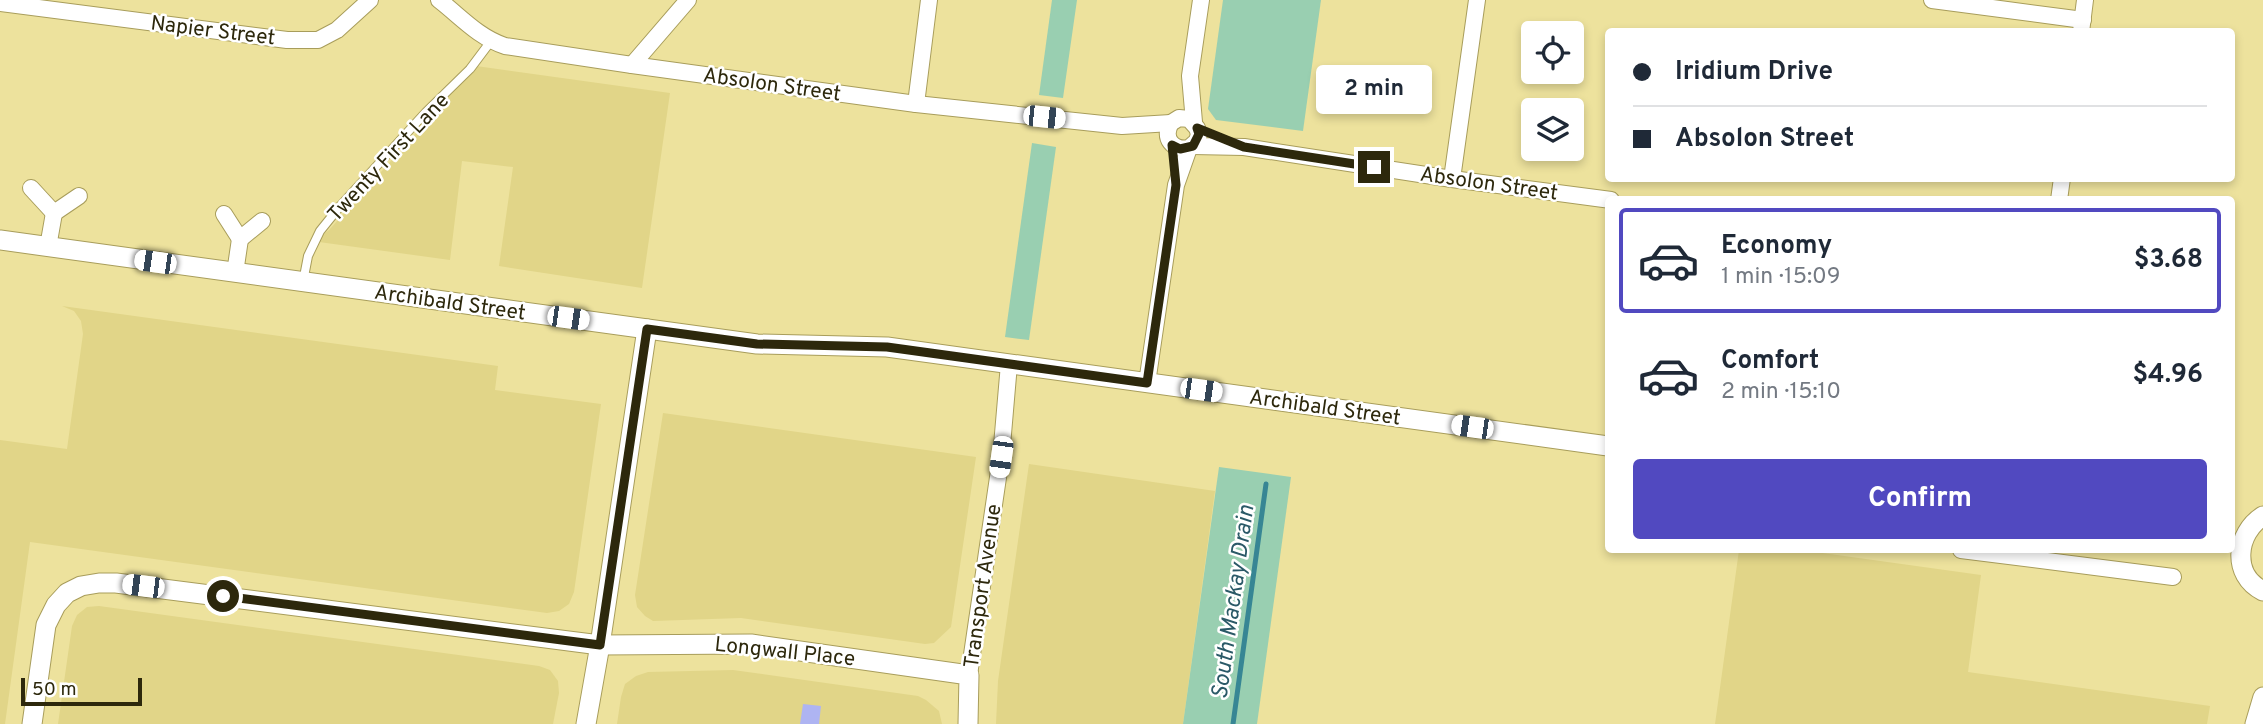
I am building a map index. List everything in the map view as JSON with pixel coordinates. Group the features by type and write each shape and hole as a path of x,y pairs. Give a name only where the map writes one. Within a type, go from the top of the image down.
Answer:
{"street":[{"name":"Napier Street","path":"0,3 287,40 318,40 337,30 370,0"},
{"name":"Absolon Street","path":"439,0 472,30 505,46 916,104 1122,126 1173,122"},
{"path":"632,65 688,0"},
{"path":"916,104 929,0"},
{"path":"1176,185 1168,129 1190,76 1201,0"},
{"path":"1452,179 1477,0"},
{"path":"1932,0 2082,26 2085,0"},
{"path":"1147,383 1176,185 1199,134 1195,125 1190,76"},
{"path":"1173,122 1184,118 1195,125"},
{"name":"Absolon Street","path":"1195,125 1244,147"},
{"name":"Absolon Street","path":"1122,126 1171,144"},
{"path":"1171,144 1180,149 1191,147"},
{"name":"Absolon Street","path":"1191,147 1244,147 1605,199"},
{"path":"31,188 54,213"},
{"path":"48,247 54,213 79,196"},
{"path":"224,214 240,239"},
{"path":"235,273 240,239 262,220"},
{"name":"Archibald Street","path":"0,240 757,344 887,347 1605,446"},
{"path":"586,724 647,329"},
{"name":"Transport Avenue","path":"968,724 969,675 1001,457 1009,364"},
{"path":"2263,516 2250,526 2236,549 2248,579 2263,591"},
{"path":"1985,553 2173,576"},
{"name":"Longwall Place","path":"32,724 46,625 67,593 81,586 99,583 600,645 751,644 969,675"},
{"path":"2255,724 2263,698"}],"lane":[{"name":"Twenty First Lane","path":"303,282 308,256 320,231 426,112 470,69 491,41"}],"shaded area":[{"path":"476,66 670,93 642,288 499,266 513,167 462,161 450,260 319,242 319,238"},
{"path":"62,306 498,366 495,390 601,404 574,592 569,604 559,611 547,613 30,542 5,724 0,724 0,440 67,449 83,334 81,321 74,311"},
{"path":"663,413 976,457 951,627 934,643 925,644 741,618 653,621 645,616 637,607 635,595"},
{"path":"1029,464 1215,491 1183,724 996,724 998,681"},
{"path":"1739,553 1823,553 1981,575 1968,672 2210,706 2207,724 1715,724"},
{"path":"99,606 539,666 550,670 558,681 559,693 553,724 58,724 72,626 77,615 87,607"},
{"path":"733,670 918,696 939,711 942,724 617,724 625,684 636,676 648,672"}],"green space":[{"path":"1052,0 1077,0 1063,98 1039,95"},
{"path":"1223,0 1321,0 1303,131 1216,120 1208,109"},
{"path":"1032,143 1056,147 1029,340 1005,337"},
{"path":"1219,467 1291,477 1257,724 1183,724"}],"building":[{"path":"803,704 821,706 819,724 800,724"}],"waterway":[{"name":"South Mackay Drain","path":"1233,724 1266,484"}],"route":[{"path":"223,596 600,645 647,329 757,344 887,347 1147,383 1176,185 1172,145 1180,149 1193,146 1199,134 1197,128 1244,147 1374,167"}]}
